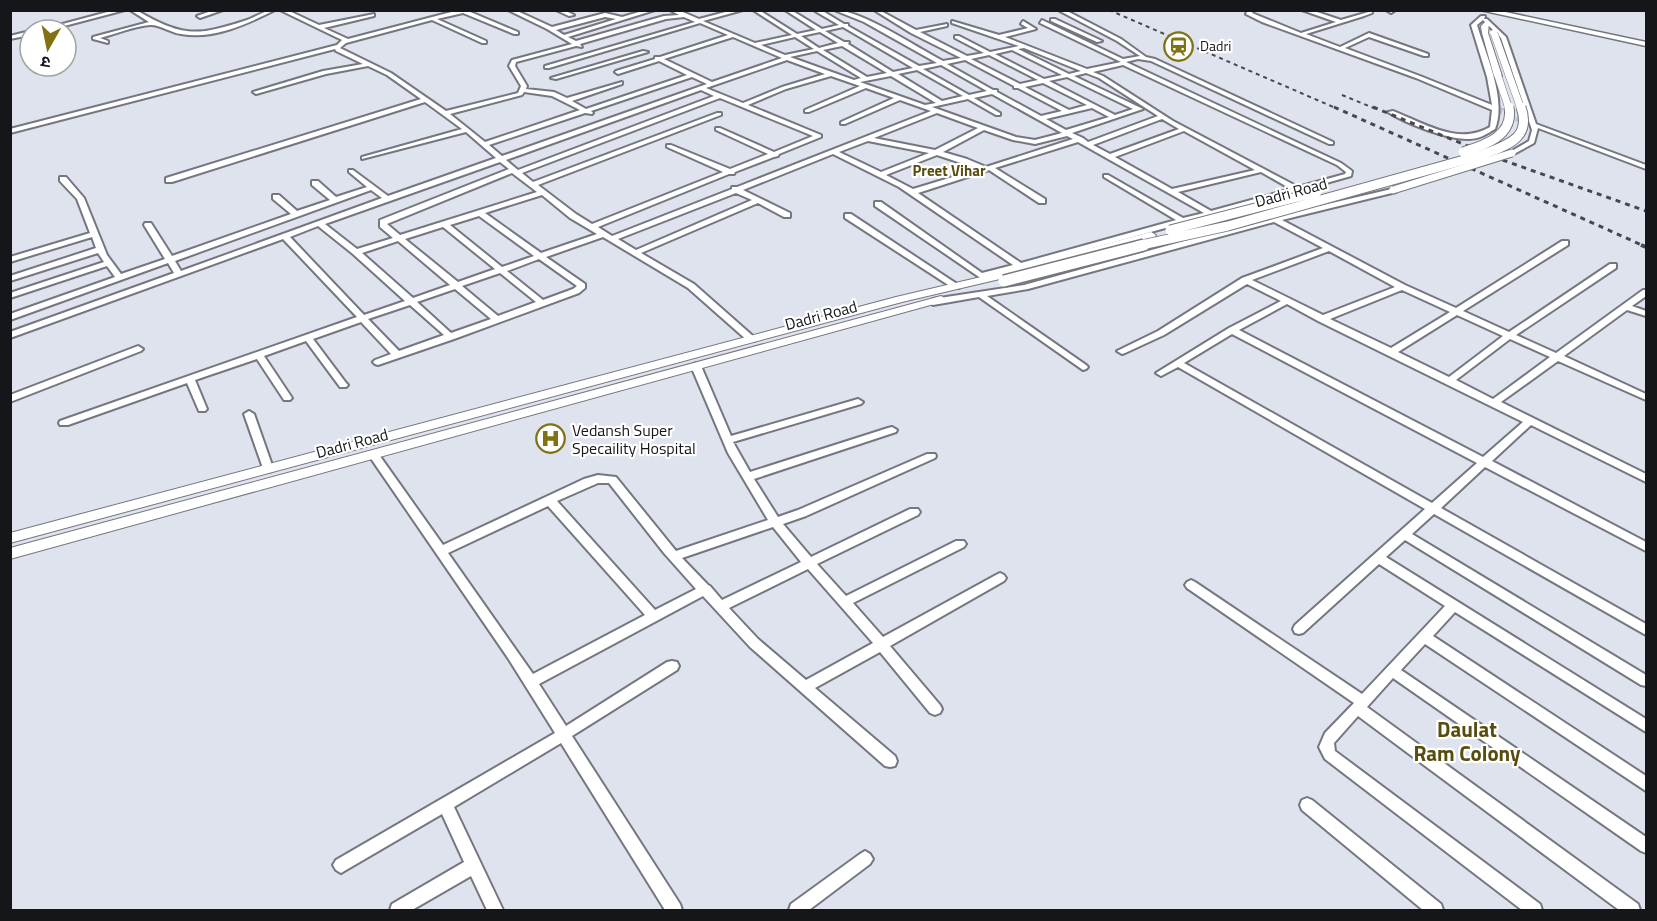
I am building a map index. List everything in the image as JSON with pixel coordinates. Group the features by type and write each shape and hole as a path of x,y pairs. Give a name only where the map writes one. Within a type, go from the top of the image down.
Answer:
{"main road":[{"path":"1507,10 1537,20 1647,42"},
{"path":"1484,16 1647,42"}],"street":[{"path":"78,21 123,10"},
{"path":"132,10 171,30 199,33 230,27 273,10"},
{"path":"200,16 222,10"},
{"path":"282,10 346,41"},
{"path":"510,10 597,52"},
{"path":"565,36 653,10"},
{"path":"672,10 786,58 851,82 866,83"},
{"path":"523,90 521,79 512,66 514,61 696,10"},
{"path":"547,67 741,10"},
{"path":"755,10 820,49 866,83 900,98 1026,142 1040,141 1146,107"},
{"path":"787,10 941,104"},
{"path":"836,10 859,17 887,17"},
{"path":"854,10 890,35 1212,213"},
{"path":"1060,10 1147,58 1331,143"},
{"path":"1304,10 1342,22"},
{"path":"10,131 339,46 346,41 460,11 516,33"},
{"path":"562,11 571,15"},
{"path":"818,11 998,114"},
{"path":"753,45 843,26 867,18 877,11 1068,112"},
{"path":"1250,11 1251,15 1264,21 1341,48 1496,109"},
{"path":"1302,34 1370,12"},
{"path":"319,27 372,15"},
{"path":"552,29 605,15 622,20"},
{"path":"925,303 982,296 1037,284 1275,219 1393,190 1512,153 1532,142 1535,130 1503,37 1484,16 1473,25 1496,109 1496,122 1493,128 1477,137 1453,136 1391,112"},
{"name":"Dadri Road","path":"10,554 1004,281 1129,248 1228,226 1482,155 1507,145 1522,133 1525,119 1494,33 1484,16"},
{"name":"Dadri Road","path":"10,538 983,277 1151,235 1469,150 1493,141 1506,130 1510,117 1495,62 1486,43 1484,16"},
{"path":"433,19 484,42"},
{"path":"1053,20 1099,41"},
{"path":"106,42 95,38 154,22"},
{"path":"954,22 1025,46 1113,84 1162,117 1299,190"},
{"path":"878,204 983,277 1019,265 1349,175 1349,171 1339,164 1121,63 1042,22"},
{"path":"999,37 1034,28 1023,23"},
{"path":"10,335 795,55 865,39 945,25"},
{"path":"983,32 1138,109"},
{"path":"1341,48 1369,35 1426,55"},
{"path":"618,72 732,36"},
{"path":"957,37 1113,116"},
{"path":"1086,44 1115,39"},
{"path":"774,40 781,45"},
{"path":"628,43 711,84"},
{"path":"339,46 337,48 341,52 384,70 446,113 542,193 608,237 691,286 751,339"},
{"path":"807,111 893,73 1025,46"},
{"path":"788,50 795,55"},
{"path":"554,78 645,52"},
{"path":"1010,88 1121,63 1134,57 1147,58"},
{"path":"256,92 333,70 371,64"},
{"path":"743,105 792,85 830,74"},
{"path":"484,146 692,75"},
{"path":"568,100 620,83"},
{"path":"592,227 732,173 819,136 700,88"},
{"path":"446,113 504,99 523,90 548,92 568,100 606,122"},
{"path":"925,107 1001,90"},
{"path":"498,320 455,286 383,222 720,96"},
{"path":"843,123 900,98"},
{"path":"169,180 425,100"},
{"path":"1041,118 1093,106"},
{"path":"64,423 455,286 608,237 835,153 937,111"},
{"path":"532,185 719,114"},
{"path":"912,192 1085,142 1162,117"},
{"path":"1537,126 1647,168"},
{"path":"880,174 936,153 983,128"},
{"path":"718,129 776,155"},
{"path":"1111,156 1184,129"},
{"path":"363,158 467,130"},
{"path":"870,139 967,161 987,169 1042,201"},
{"path":"669,146 732,173"},
{"path":"835,153 912,192 1019,265"},
{"path":"1173,191 1262,170"},
{"path":"351,171 387,199"},
{"path":"1106,176 1183,221"},
{"path":"63,179 80,198 101,249 119,277"},
{"path":"315,183 335,200"},
{"path":"22,332 11,315 372,187"},
{"path":"735,189 787,216"},
{"path":"356,252 542,193"},
{"path":"276,197 296,213"},
{"path":"635,253 757,201"},
{"path":"1247,204 1402,286 1647,397"},
{"path":"378,362 543,304 576,291 582,286 480,213"},
{"path":"848,216 956,286"},
{"path":"319,223 356,252 451,337"},
{"path":"444,224 543,304"},
{"path":"148,225 179,274"},
{"path":"10,260 95,234"},
{"path":"285,236 329,285 365,318 397,355"},
{"path":"1390,353 1565,243"},
{"path":"1122,351 1170,328 1245,280 1330,248"},
{"path":"10,279 101,249"},
{"path":"10,296 108,263"},
{"path":"1449,381 1510,335 1613,266"},
{"path":"1245,280 1285,302 1647,478"},
{"path":"1321,319 1402,286"},
{"path":"1494,403 1647,292"},
{"path":"982,296 1083,367"},
{"path":"1161,373 1285,302"},
{"path":"1626,307 1647,314"},
{"path":"1233,330 1647,548"},
{"path":"308,338 343,385"},
{"path":"10,399 138,349"},
{"path":"259,355 287,398"},
{"path":"1178,363 1647,630"},
{"path":"696,366 728,440 747,477 776,523 935,709"},
{"path":"190,379 202,410"},
{"path":"728,440 858,402"},
{"path":"249,414 268,468"},
{"path":"1299,629 1530,421"},
{"path":"747,477 892,430"},
{"path":"373,454 530,682 674,910"},
{"path":"675,556 820,506 931,456"},
{"path":"441,551 588,482 598,478 612,480 675,556 754,643 890,761"},
{"path":"549,500 654,616"},
{"path":"722,606 914,512"},
{"path":"1403,534 1647,681"},
{"path":"844,602 960,544"},
{"path":"1377,557 1647,726"},
{"path":"804,688 1000,578"},
{"path":"1191,585 1360,705 1632,910"},
{"path":"530,682 706,589"},
{"path":"1454,605 1326,742 1326,749 1330,755 1534,910"},
{"path":"1424,637 1647,784"},
{"path":"341,865 563,735 672,666"},
{"path":"1393,671 1647,846"},
{"path":"445,804 495,910"},
{"path":"1307,805 1435,910"},
{"path":"797,910 866,859"},
{"path":"398,910 474,865"}],"tunnel":[{"path":"1496,109 1537,126"}],"railway":[{"path":"1109,10 1338,109"},
{"path":"1342,95 1376,109"},
{"path":"1334,107 1644,246"},
{"path":"1373,107 1497,158 1646,211"},
{"path":"1641,245 1646,247"}],"place":[{"name":"Dadri","path":"1179,46"},
{"name":"Vedansh Super Specaility Hospital","path":"551,439"}],"district":[{"name":"Preet Vihar","path":"949,171"},
{"name":"Daulat Ram Colony","path":"1467,742"}]}
